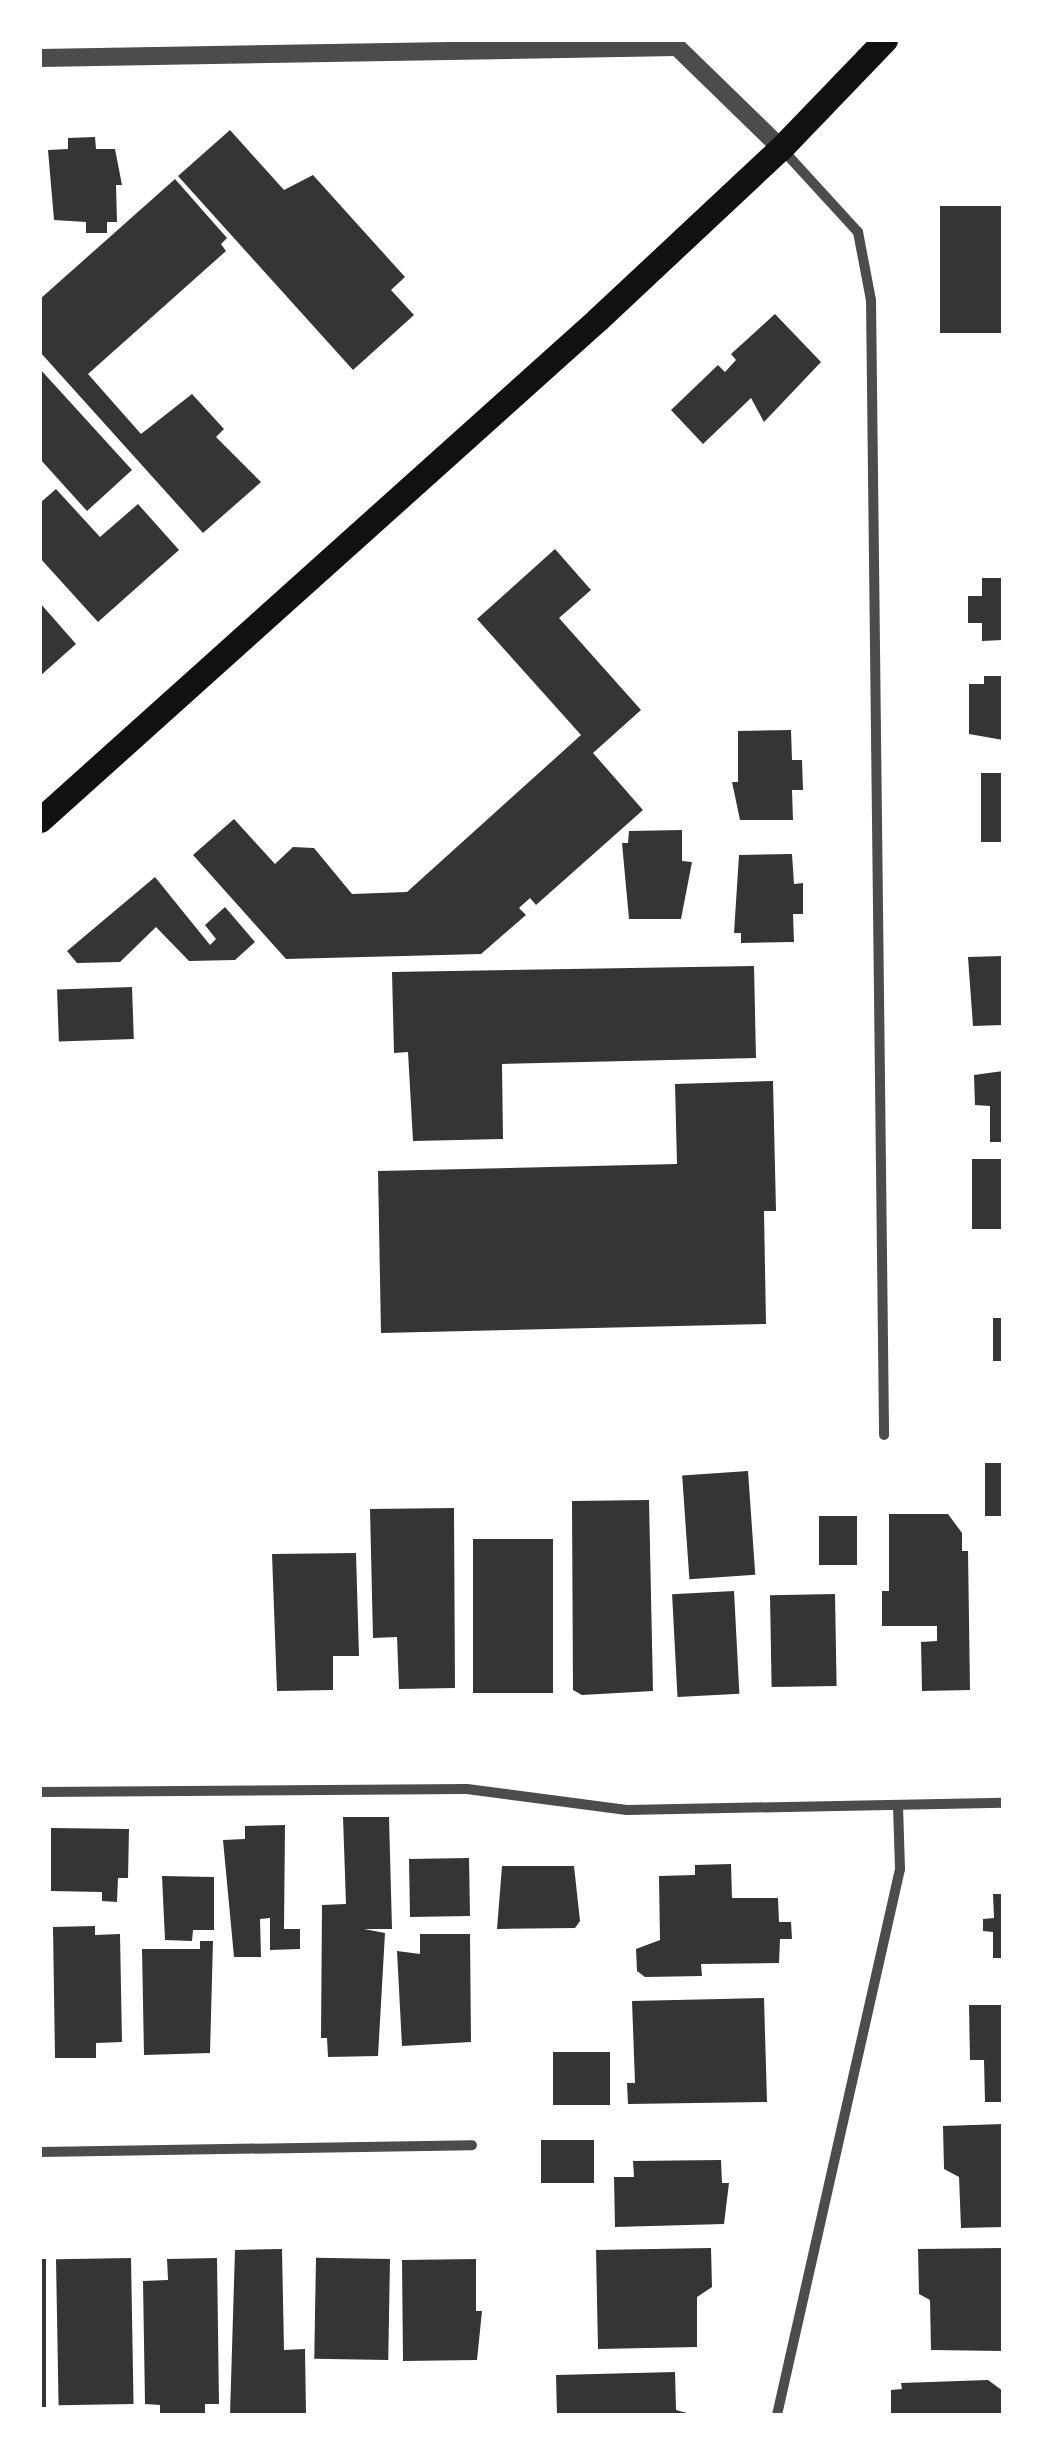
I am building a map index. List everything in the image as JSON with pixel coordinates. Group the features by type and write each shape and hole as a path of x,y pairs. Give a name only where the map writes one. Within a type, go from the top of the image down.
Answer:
{"main road":[{"path":"40,820 781,148 884,40"}],"street":[{"path":"40,58 677,47 781,148 858,232 871,300 884,1435"},
{"path":"40,1792 467,1789 627,1810 1003,1803"},
{"path":"777,2415 900,1869 898,1806"},
{"path":"40,2152 472,2145"}],"building":[{"path":"230,130 284,190 313,175 405,277 391,290 414,315 353,370 178,176"},
{"path":"95,137 96,149 115,149 122,185 116,185 117,222 107,222 107,233 86,233 86,222 54,220 48,150 68,149 68,138"},
{"path":"175,179 227,238 221,244 226,251 88,374 141,434 192,394 224,429 216,437 261,482 203,533 40,352 40,299"},
{"path":"940,206 1003,206 1003,333 940,333"},
{"path":"775,314 821,362 764,422 751,398 703,444 671,410 718,365 725,372 736,360 731,354"},
{"path":"40,369 132,470 87,511 40,459"},
{"path":"56,489 100,537 138,504 179,550 98,622 40,558 40,503"},
{"path":"555,549 591,590 559,618 641,710 593,753 643,810 536,905 530,898 519,908 526,915 481,954 286,959 193,855 234,819 275,864 293,847 314,848 352,894 407,892 581,735 477,619"},
{"path":"982,578 1003,578 1003,640 982,641 982,623 968,623 968,596 982,596"},
{"path":"40,603 76,644 40,676"},
{"path":"984,676 1003,676 1003,740 969,734 969,684 984,684"},
{"path":"791,730 792,760 802,760 803,790 792,790 793,820 740,820 732,782 738,782 738,731"},
{"path":"981,773 1003,773 1003,842 981,842"},
{"path":"682,830 682,861 692,862 681,919 629,919 622,843 628,843 629,831"},
{"path":"792,854 794,884 803,883 803,914 793,914 794,942 741,943 741,933 734,933 739,855"},
{"path":"155,877 210,945 216,939 205,925 225,907 255,942 235,960 189,961 156,927 120,962 77,963 67,951"},
{"path":"1003,956 1003,1025 973,1026 968,957"},
{"path":"754,966 756,1058 502,1064 503,1139 413,1141 408,1052 394,1053 392,972"},
{"path":"132,987 134,1039 59,1042 57,990"},
{"path":"1003,1071 1003,1142 990,1142 990,1106 975,1105 974,1075"},
{"path":"773,1081 776,1211 764,1211 766,1324 381,1333 378,1171 677,1164 675,1084"},
{"path":"972,1159 1003,1159 1003,1229 972,1229"},
{"path":"993,1318 1003,1318 1003,1361 993,1361"},
{"path":"985,1463 1003,1463 1003,1516 985,1516"},
{"path":"748,1471 755,1575 689,1579 682,1476"},
{"path":"649,1500 653,1691 582,1695 573,1690 572,1501"},
{"path":"454,1508 455,1688 399,1689 397,1637 373,1638 370,1509"},
{"path":"889,1514 948,1514 962,1533 962,1551 968,1551 970,1690 922,1691 921,1642 937,1641 937,1626 882,1626 882,1591 889,1591"},
{"path":"819,1516 857,1516 857,1565 819,1565"},
{"path":"473,1539 553,1539 553,1693 473,1693"},
{"path":"356,1553 359,1656 333,1656 333,1690 277,1691 272,1554"},
{"path":"734,1591 739,1694 677,1697 672,1594"},
{"path":"835,1594 837,1686 772,1687 770,1595"},
{"path":"343,1817 389,1817 392,1929 364,1929 385,1933 378,2056 328,2057 327,2038 321,2038 322,1905 346,1904"},
{"path":"285,1825 284,1929 300,1929 300,1949 270,1950 270,1918 260,1919 261,1957 234,1957 223,1840 245,1839 245,1826"},
{"path":"51,1828 129,1829 128,1878 118,1878 117,1902 102,1901 102,1892 51,1891"},
{"path":"469,1858 470,1916 410,1917 409,1859"},
{"path":"731,1864 732,1898 778,1898 779,1922 791,1922 792,1939 780,1939 779,1963 701,1964 702,1976 645,1977 637,1971 636,1949 660,1940 659,1876 695,1875 695,1865"},
{"path":"502,1866 574,1866 580,1921 575,1928 497,1929"},
{"path":"162,1876 214,1877 214,1930 193,1930 192,1941 165,1940"},
{"path":"993,1894 1003,1894 1003,1958 993,1958 993,1932 983,1931 983,1919 994,1918"},
{"path":"95,1926 95,1935 120,1934 122,2042 96,2043 96,2058 55,2058 53,1927"},
{"path":"420,1934 470,1934 471,2042 402,2046 397,1951 420,1954"},
{"path":"200,1941 213,1941 210,2053 144,2055 142,1949 200,1949"},
{"path":"764,1998 767,2102 628,2104 627,2083 635,2083 632,2001"},
{"path":"969,2005 1003,2005 1003,2102 985,2102 984,2060 970,2060"},
{"path":"553,2052 610,2052 610,2105 553,2105"},
{"path":"1003,2124 1003,2227 961,2228 959,2177 944,2169 943,2126"},
{"path":"541,2140 594,2140 594,2183 541,2183"},
{"path":"721,2160 722,2183 729,2183 724,2224 615,2227 614,2177 634,2177 633,2161"},
{"path":"711,2248 712,2287 697,2297 697,2347 598,2349 596,2250"},
{"path":"1003,2248 1003,2351 931,2350 930,2300 919,2294 918,2249"},
{"path":"282,2249 284,2350 305,2349 306,2415 230,2415 235,2250"},
{"path":"131,2258 134,2404 59,2405 56,2259"},
{"path":"217,2258 219,2404 205,2404 205,2415 160,2415 160,2405 145,2404 143,2281 168,2280 167,2259"},
{"path":"316,2258 390,2259 388,2360 314,2359"},
{"path":"40,2259 46,2259 46,2407 40,2407"},
{"path":"476,2259 476,2311 482,2311 477,2360 403,2361 402,2260"},
{"path":"675,2372 676,2410 694,2415 557,2415 556,2375"},
{"path":"988,2380 1003,2391 1003,2415 891,2413 891,2390 902,2389 901,2383"}]}
